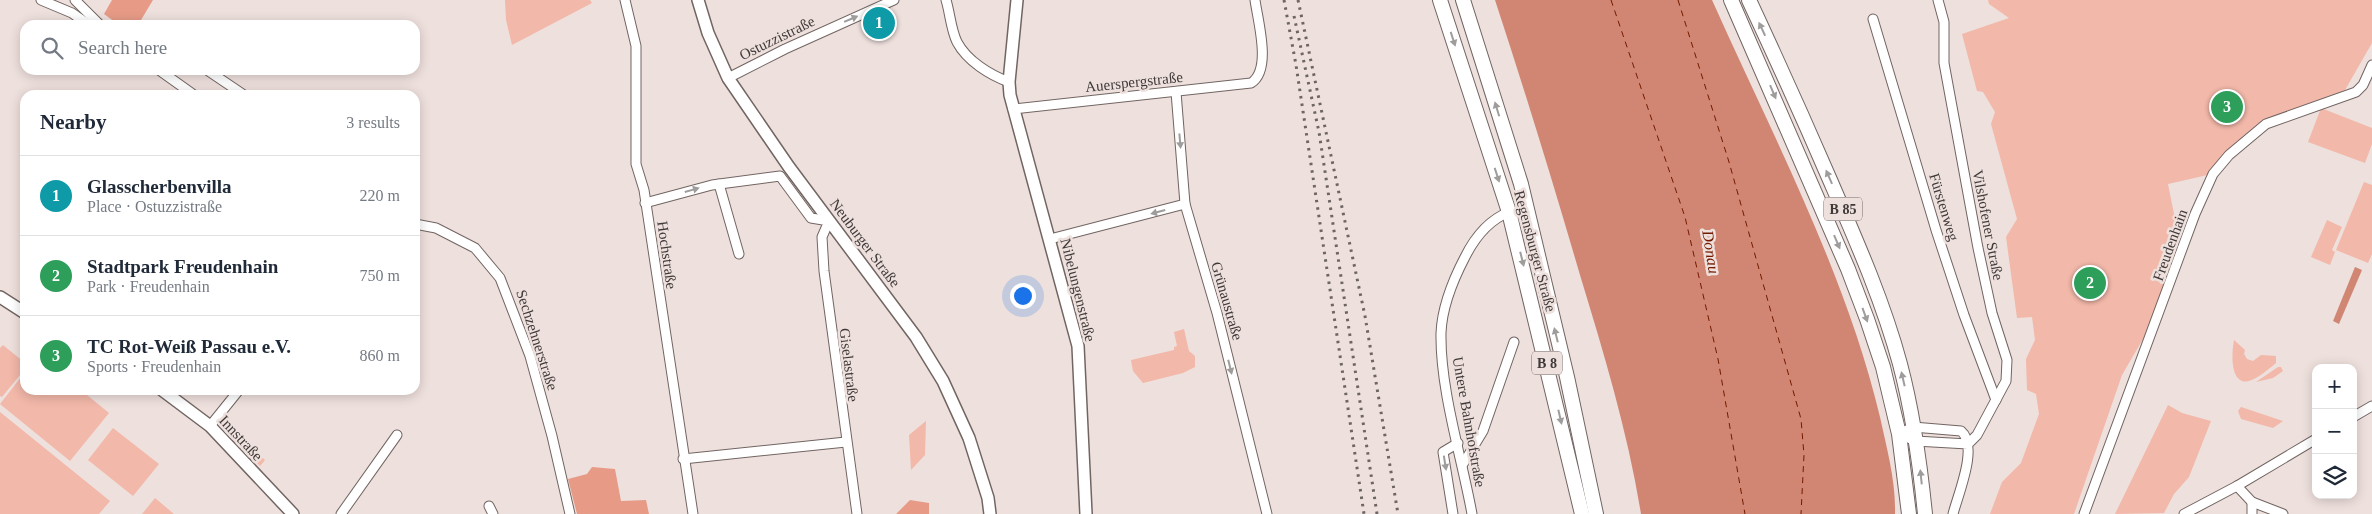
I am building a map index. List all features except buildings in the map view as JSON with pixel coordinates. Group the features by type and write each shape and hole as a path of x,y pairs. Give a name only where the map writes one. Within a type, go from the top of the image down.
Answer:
{"main road":[{"name":"Regensburger Straße","path":"1440,0 1510,212 1582,514"},
{"name":"Regensburger Straße","path":"1463,0 1513,155 1567,377 1596,514"},
{"name":"B 85","path":"1731,0 1848,269 1883,367 1899,434"},
{"name":"B 85","path":"1749,0 1868,268 1900,364 1914,434"},
{"path":"1510,212 1524,206"},
{"path":"1899,434 1909,514"},
{"path":"1914,434 1925,514"}],"street":[{"path":"41,0 72,13 82,20"},
{"path":"75,0 95,20"},
{"name":"Hochstraße","path":"625,0 636,46 636,164 645,203 692,514"},
{"name":"Neuburger Straße","path":"698,0 708,33 728,78 828,221 901,315 943,381 969,438 988,498 990,514"},
{"name":"Ostuzzistraße","path":"728,78 785,48 894,0"},
{"path":"946,0 956,41 964,52 981,67 1009,82"},
{"name":"Nibelungenstraße","path":"1017,0 1009,82 1013,109 1078,346 1086,514"},
{"name":"Auerspergstraße","path":"1013,109 1240,85 1258,79 1262,68 1263,55 1255,0"},
{"name":"Vilshofener Straße","path":"1938,0 1944,22 1944,63 1978,248 1992,313 2007,360 2006,381 1977,435 1968,444"},
{"name":"Fürstenweg","path":"1873,19 1939,240 1964,315 1996,400"},
{"name":"Freudenhain","path":"2084,514 2144,350 2170,286 2195,214 2213,174 2229,155 2266,124 2356,92 2363,85 2372,65"},
{"path":"166,75 187,90"},
{"path":"215,75 237,90"},
{"name":"Grünaustraße","path":"1176,92 1185,204 1217,313 1267,514"},
{"path":"645,203 719,184 780,176 811,218 828,221"},
{"path":"719,184 740,254"},
{"path":"1050,239 1185,204"},
{"name":"Untere Bahnhofstraße","path":"1472,514 1445,376 1441,334 1446,304 1469,248 1490,223 1510,212"},
{"name":"Giselastraße","path":"828,221 822,237 824,271 856,514"},
{"name":"Sechzehnerstraße","path":"420,225 436,228 475,248 500,278 530,356 552,436 570,514"},
{"path":"0,297 20,310"},
{"path":"1463,464 1483,430 1514,342"},
{"name":"Innstraße","path":"169,395 210,426 293,514"},
{"path":"210,426 235,395"},
{"path":"2357,415 2372,406"},
{"path":"1899,434 1961,431 1966,435 1969,458 1953,514"},
{"path":"1899,434 1914,434 1968,444"},
{"path":"341,514 397,435"},
{"path":"2184,514 2237,486 2312,441"},
{"path":"683,459 846,442"},
{"path":"1453,514 1443,452 1458,443"},
{"path":"2237,486 2252,502 2283,514"},
{"path":"2252,502 2252,514"}],"shaded area":[{"path":"112,0 153,0 141,20 112,20 104,14"},
{"path":"505,0 590,0 592,3 512,45 506,20"},
{"path":"1988,0 2372,0 2372,43 2345,90 2261,124 2212,174 2168,184 2181,249 2143,339 2122,375 2074,514 1990,514 2002,482 2021,463 2039,414 2036,394 2027,390 2026,359 2035,340 2032,317 2017,318 2006,237 2017,219 1991,124 1995,112 1983,92 1977,91 1962,34 2009,18 1989,4"},
{"path":"2321,108 2372,128 2372,144 2365,163 2308,142"},
{"path":"2364,182 2372,185 2372,254 2368,263 2336,250"},
{"path":"2327,220 2342,227 2332,250 2335,252 2330,265 2311,257"},
{"path":"1184,329 1189,351 1195,356 1195,367 1183,373 1143,383 1133,371 1131,360 1174,350 1174,347 1177,346 1174,332"},
{"path":"2234,340 2245,350 2244,354 2247,359 2253,361 2261,355 2276,356 2276,363 2250,381 2242,381 2235,374 2234,369 2232,356"},
{"path":"3,345 20,359 20,375 2,397 0,396 0,348"},
{"path":"2278,367 2281,367 2283,371 2273,378 2256,382"},
{"path":"20,378 20,395 87,395 109,413 70,461 0,404"},
{"path":"2168,405 2182,413 2211,421 2189,477 2174,494 2164,513 2115,514"},
{"path":"2241,407 2283,421 2273,428 2241,419 2238,411"},
{"path":"0,412 110,501 99,514 0,514"},
{"path":"926,421 925,455 911,470 909,435"},
{"path":"113,428 159,464 133,496 88,460"},
{"path":"245,443 265,460 260,466 242,447"},
{"path":"592,467 615,469 621,501 646,500 649,514 577,514 568,479 587,474"},
{"path":"155,498 174,514 142,514"},
{"path":"910,500 929,503 929,514 896,514"}],"water":[{"name":"Donau","path":"1495,0 1712,0 1806,205 1848,310 1880,417 1893,478 1895,514 1641,514 1622,424 1606,364 1539,137"},
{"path":"2355,267 2362,270 2339,324 2333,321"}],"ferry route":[{"path":"1611,0 1685,217 1718,359 1745,514"},
{"path":"1678,0 1729,162 1801,419 1804,455 1801,514"}],"railway":[{"path":"1284,0 1296,65 1364,514"},
{"path":"1298,0 1365,316 1398,514"},
{"path":"1294,16 1319,132 1377,514"}],"place":[{"name":"Glasscherbenvilla","path":"879,23"},
{"name":"TC Rot-Weiß Passau e.V.","path":"2227,107"},
{"name":"Stadtpark Freudenhain","path":"2090,283"}]}
